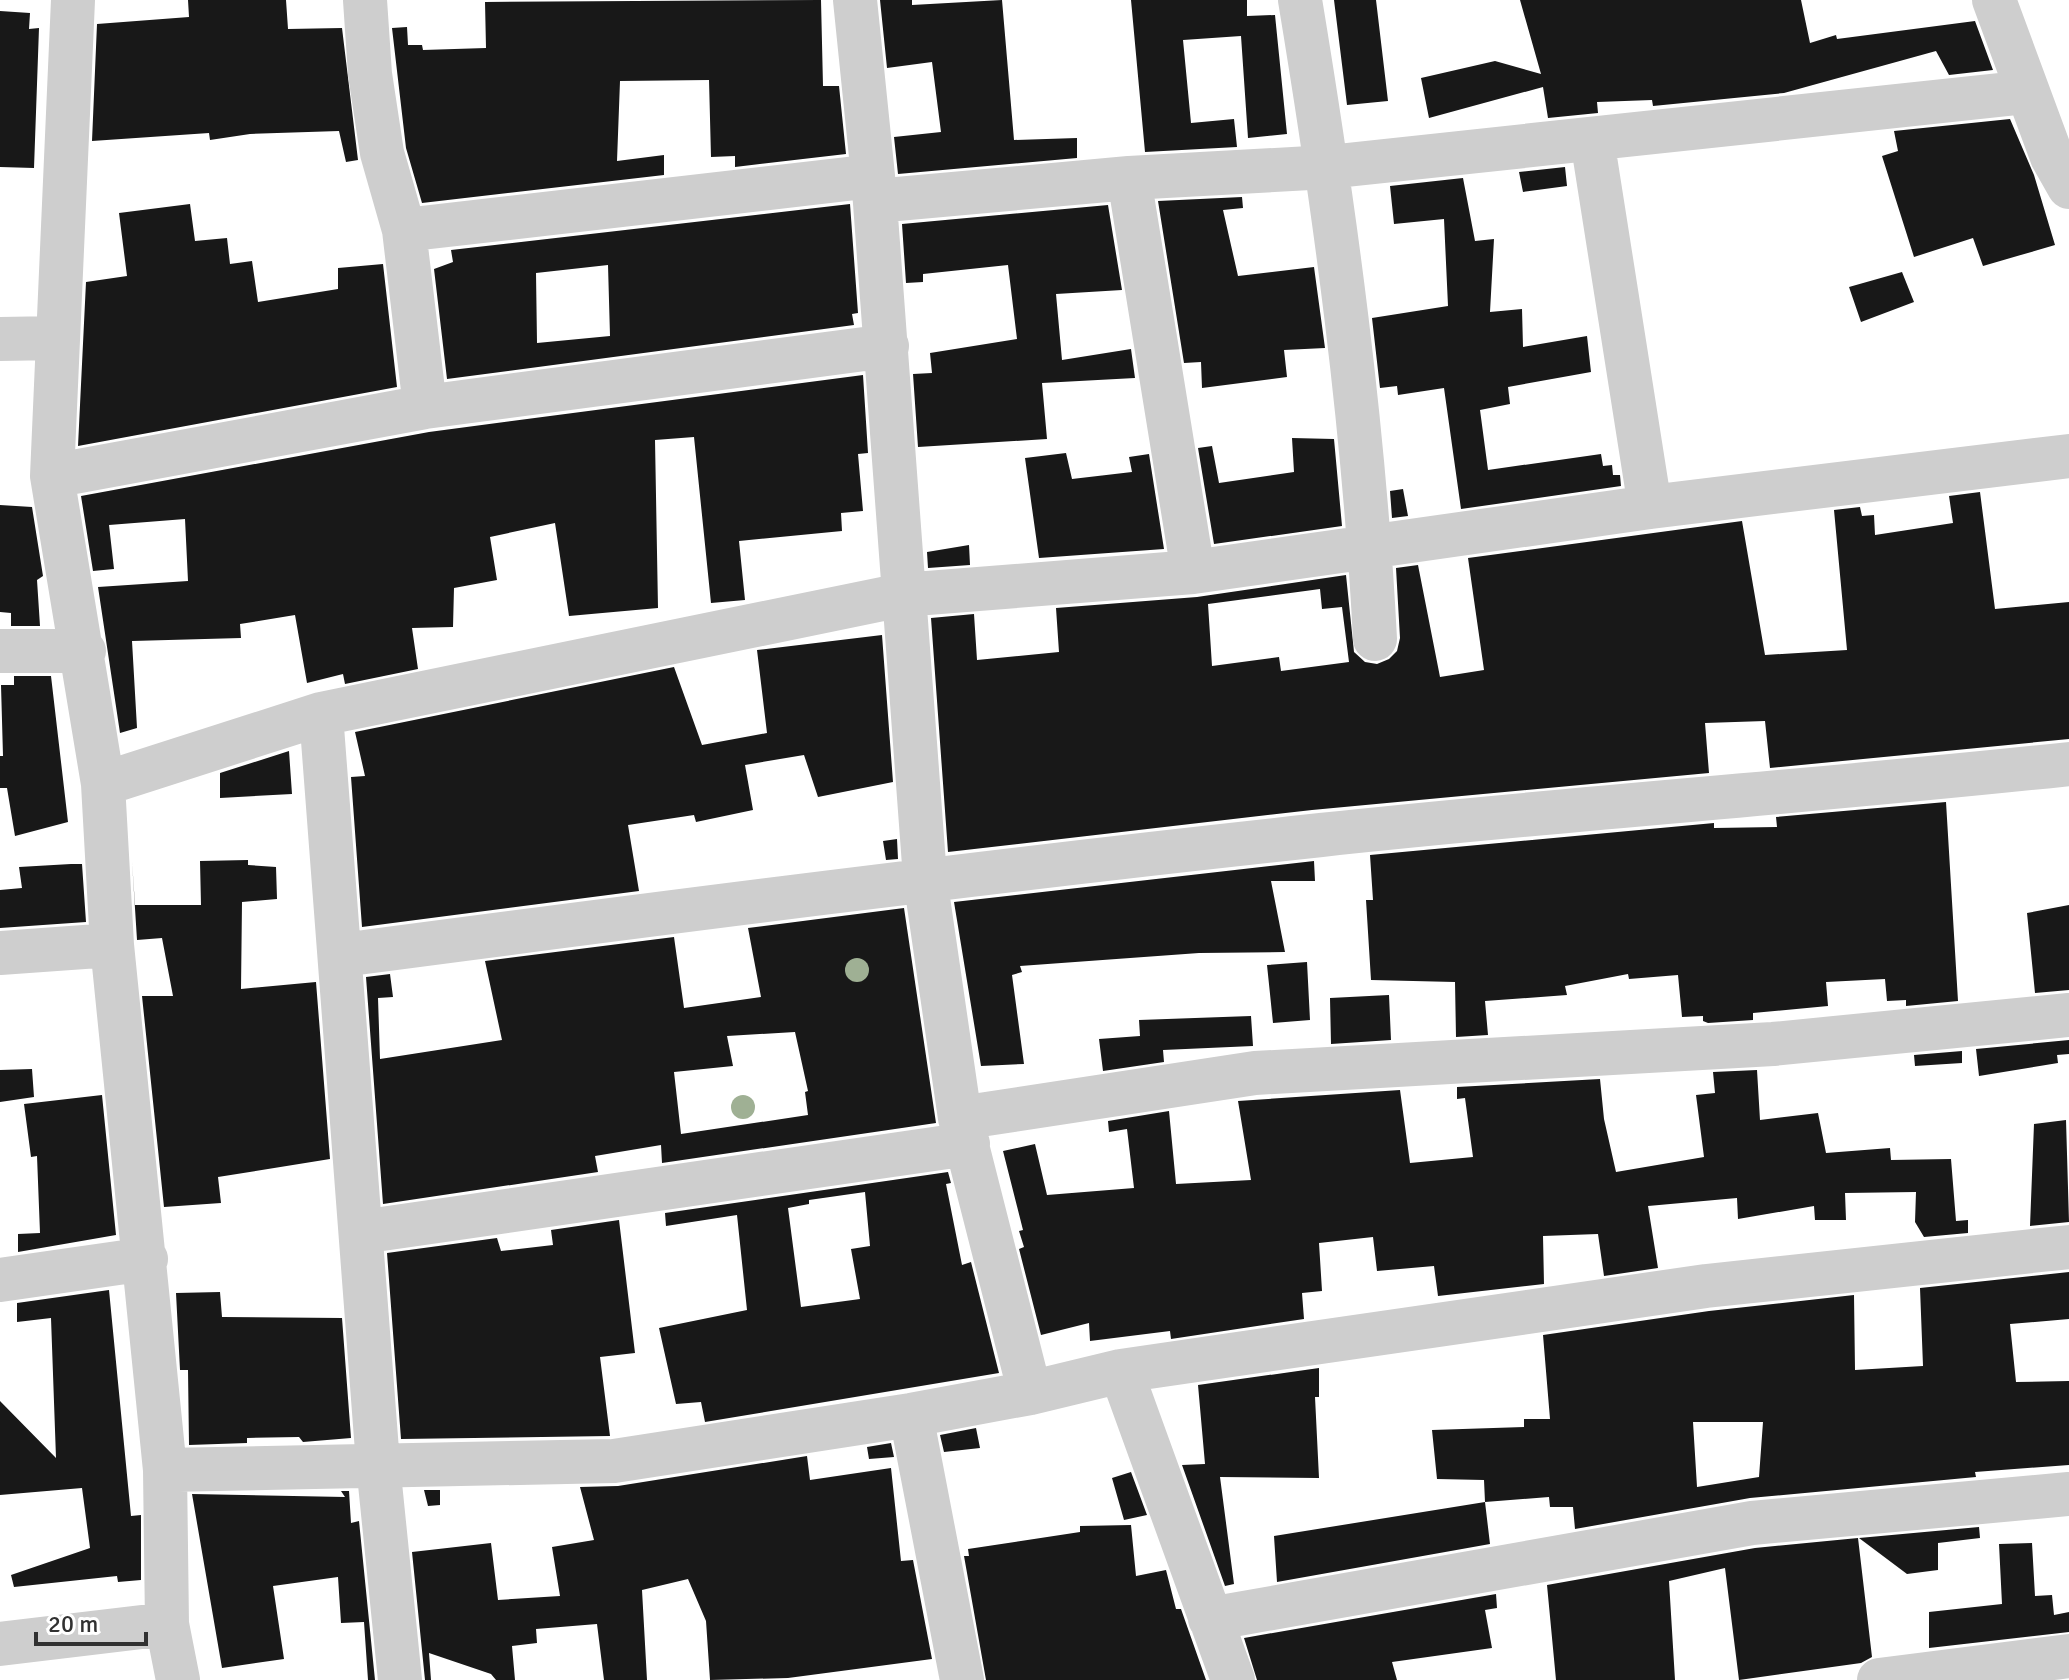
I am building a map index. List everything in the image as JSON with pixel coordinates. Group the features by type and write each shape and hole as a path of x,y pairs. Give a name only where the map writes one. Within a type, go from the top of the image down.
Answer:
{"street":[{"path":"73,0 52,476 84,651 103,784 112,945 165,1470 167,1624 178,1680"},
{"path":"365,0 370,74 382,153 404,230 425,407"},
{"path":"855,0 887,346 902,595 925,878 964,1131 1030,1393"},
{"path":"1300,0 1328,167 1370,544 1375,639"},
{"path":"1994,0 2027,92 2063,167"},
{"path":"404,230 874,189 1328,167 2027,92"},
{"path":"1592,139 1650,507"},
{"path":"1129,178 1193,572"},
{"path":"0,339 58,338"},
{"path":"52,476 425,407 887,346"},
{"path":"103,784 321,714 902,595 1193,572 1370,544 2069,456"},
{"path":"0,651 84,651"},
{"path":"321,714 342,955 378,1464 400,1680"},
{"path":"342,955 925,878 1327,834 2069,764"},
{"path":"0,953 112,945"},
{"path":"361,1232 964,1131 1255,1073 1773,1044 2069,1015"},
{"path":"165,1470 614,1461 911,1415 1030,1393 1121,1371 1706,1286 2069,1247"},
{"path":"0,1280 146,1259"},
{"path":"1121,1371 1233,1680"},
{"path":"911,1415 962,1680"},
{"path":"1210,1619 1752,1523 2069,1494"},
{"path":"0,1644 167,1624"},
{"path":"1879,1680 1986,1673 2069,1656"}],"building":[{"path":"188,0 286,0 288,29 342,28 358,160 346,162 339,131 250,134 210,140 209,133 92,141 97,24 189,17"},
{"path":"821,0 823,86 839,86 846,154 735,167 735,156 711,157 709,80 620,81 617,161 664,155 664,175 422,203 406,148 392,28 407,27 408,45 422,45 423,50 486,48 485,2"},
{"path":"880,0 912,0 912,5 1002,0 1014,140 1077,138 1077,158 898,174 894,137 941,132 932,62 887,68"},
{"path":"1131,0 1247,0 1247,16 1275,15 1287,134 1248,138 1241,36 1183,40 1191,123 1234,119 1237,147 1145,152"},
{"path":"1334,0 1376,0 1388,101 1347,105"},
{"path":"1520,0 1801,0 1810,43 1836,35 1837,39 1975,21 1993,70 1949,75 1936,51 1784,93 1653,106 1652,100 1597,102 1598,113 1548,118 1543,87 1429,118 1421,78 1495,61 1541,74"},
{"path":"0,11 30,13 29,29 39,28 34,168 0,167"},
{"path":"2010,119 2034,175 2055,245 1983,266 1973,238 1914,257 1882,156 1898,151 1894,131"},
{"path":"1565,167 1567,186 1523,192 1519,172"},
{"path":"1463,178 1475,241 1494,239 1490,312 1522,309 1523,347 1587,336 1591,372 1508,387 1510,404 1480,410 1488,470 1601,454 1603,466 1612,465 1613,475 1620,475 1621,486 1461,509 1444,388 1398,395 1397,386 1380,388 1372,318 1448,306 1444,219 1394,224 1390,186"},
{"path":"1242,197 1243,208 1223,210 1238,276 1314,267 1325,348 1284,350 1287,377 1202,388 1201,362 1184,363 1158,201"},
{"path":"190,204 195,241 227,238 230,264 252,261 258,302 338,289 338,268 383,264 397,387 78,446 86,282 127,276 119,213"},
{"path":"850,204 858,313 852,314 854,325 447,379 434,269 453,262 451,250","holes":["608,265 610,336 537,343 536,273"]},
{"path":"1108,205 1122,290 1056,294 1062,360 1131,349 1135,378 1042,383 1047,439 918,447 913,374 932,373 930,353 1017,339 1008,265 923,274 923,282 906,283 902,224"},
{"path":"1902,272 1914,302 1861,322 1849,287"},
{"path":"863,375 868,453 858,454 863,511 841,513 842,531 739,541 745,600 711,603 694,437 655,440 658,608 569,616 555,523 490,537 497,580 454,588 453,627 412,628 418,669 345,684 343,674 307,683 295,615 240,624 241,638 132,641 137,728 120,733 98,587 188,581 185,519 109,525 114,569 93,571 81,496 429,432"},
{"path":"1292,438 1334,439 1342,526 1214,544 1198,448 1212,446 1219,483 1294,472"},
{"path":"1066,453 1072,479 1132,472 1129,457 1149,454 1164,549 1039,558 1025,458"},
{"path":"1403,489 1408,516 1392,518 1390,491"},
{"path":"1980,492 1995,609 2069,602 2069,739 1770,768 1765,721 1705,723 1709,773 1312,810 948,852 931,618 974,614 977,660 1059,652 1056,608 1197,597 1346,575 1354,652 1365,662 1377,664 1397,651 1400,638 1396,568 1418,565 1440,677 1484,670 1468,558 1742,521 1765,655 1847,650 1834,510 1860,507 1862,516 1874,515 1875,535 1953,523 1949,496","holes":["1320,589 1322,609 1342,607 1349,662 1281,671 1279,657 1212,666 1208,604"]},
{"path":"0,505 32,507 43,576 37,580 40,626 11,626 11,613 0,612"},
{"path":"969,545 970,565 928,568 927,552"},
{"path":"882,635 893,782 818,797 804,755 745,765 753,810 696,822 694,815 628,825 639,891 362,927 351,777 365,776 355,732 674,667 702,745 767,733 757,650"},
{"path":"14,676 51,676 68,822 15,836 7,788 0,788 0,756 3,756 1,685 14,685"},
{"path":"289,751 292,794 220,798 220,773"},
{"path":"1946,802 1958,1001 1906,1006 1906,1000 1887,1001 1885,979 1826,982 1828,1006 1753,1013 1753,1020 1708,1023 1703,1021 1703,1016 1682,1017 1678,975 1629,979 1628,974 1565,986 1567,995 1485,1001 1488,1035 1456,1037 1455,982 1371,980 1366,900 1373,900 1370,855 1714,823 1714,828 1777,827 1776,817"},
{"path":"897,839 898,859 886,860 883,841"},
{"path":"248,860 248,865 276,867 277,899 242,902 241,989 316,982 330,1159 218,1177 221,1203 164,1207 142,996 173,996 162,938 137,940 132,861 135,905 201,905 200,861"},
{"path":"1314,861 1315,881 1271,881 1285,952 1199,953 1020,966 1022,972 1012,975 1024,1064 981,1066 954,902"},
{"path":"82,864 86,922 0,928 0,890 22,888 19,867"},
{"path":"2069,905 2069,990 2035,993 2027,913"},
{"path":"904,908 936,1123 662,1163 661,1145 595,1156 598,1172 383,1204 366,977 390,974 393,997 378,998 380,1059 502,1040 485,961 674,937 684,1008 761,997 748,928","holes":["795,1032 808,1091 805,1092 808,1115 681,1134 674,1072 733,1066 727,1036"]},
{"path":"1307,962 1310,1020 1273,1023 1267,965"},
{"path":"1389,995 1391,1040 1331,1044 1330,998"},
{"path":"1251,1016 1253,1046 1163,1050 1164,1062 1103,1071 1099,1039 1140,1036 1139,1020"},
{"path":"2069,1040 2069,1054 2057,1055 2058,1063 1979,1076 1976,1049"},
{"path":"1962,1051 1962,1063 1915,1066 1914,1055"},
{"path":"32,1069 34,1097 0,1102 0,1070"},
{"path":"1757,1070 1760,1120 1818,1113 1826,1153 1890,1148 1891,1160 1951,1159 1956,1221 1968,1220 1968,1233 1924,1237 1915,1222 1916,1192 1845,1193 1846,1220 1815,1220 1814,1206 1738,1219 1737,1198 1648,1206 1658,1268 1604,1276 1598,1234 1543,1236 1544,1284 1438,1296 1434,1266 1377,1271 1373,1237 1319,1243 1322,1291 1302,1293 1304,1319 1171,1339 1170,1331 1090,1341 1089,1323 1041,1335 1019,1249 1024,1247 1019,1231 1023,1230 1003,1151 1035,1144 1047,1195 1134,1188 1127,1129 1109,1132 1108,1121 1169,1111 1176,1184 1251,1180 1238,1101 1400,1090 1410,1163 1473,1157 1465,1098 1457,1099 1457,1087 1600,1079 1604,1119 1616,1172 1704,1157 1696,1095 1715,1093 1713,1072"},
{"path":"102,1095 116,1235 18,1252 18,1234 40,1233 37,1156 31,1157 24,1104"},
{"path":"2066,1120 2069,1222 2030,1226 2034,1124"},
{"path":"948,1172 951,1183 946,1184 962,1265 971,1262 999,1373 705,1422 701,1402 676,1404 659,1328 747,1310 737,1215 666,1226 665,1213","holes":["865,1192 870,1246 851,1249 860,1299 801,1307 788,1208 809,1204 809,1200"]},
{"path":"619,1220 635,1353 600,1357 610,1436 401,1439 387,1253 497,1238 501,1251 553,1245 551,1230"},
{"path":"2069,1272 2069,1319 2010,1324 2016,1382 2069,1381 2069,1465 1975,1472 1976,1477 1750,1498 1575,1529 1573,1507 1550,1507 1549,1497 1485,1502 1484,1480 1437,1479 1432,1430 1524,1427 1524,1419 1550,1419 1543,1335 1709,1311 1854,1295 1855,1370 1923,1366 1920,1288","holes":["1693,1422 1763,1422 1759,1477 1697,1487"]},
{"path":"109,1290 131,1516 141,1515 141,1580 118,1582 117,1576 14,1587 11,1575 90,1548 82,1488 0,1495 0,1401 56,1458 51,1318 17,1322 17,1303"},
{"path":"220,1292 222,1317 342,1318 351,1438 303,1442 299,1437 247,1438 247,1443 189,1445 188,1370 180,1370 176,1293"},
{"path":"1319,1368 1319,1397 1315,1397 1319,1478 1220,1477 1234,1584 1225,1586 1182,1465 1205,1464 1198,1385"},
{"path":"976,1428 980,1448 944,1452 940,1435"},
{"path":"891,1443 894,1457 869,1459 867,1447"},
{"path":"807,1456 810,1480 891,1468 901,1561 913,1560 932,1659 788,1678 710,1680 706,1621 688,1579 642,1590 647,1680 604,1680 597,1624 536,1629 537,1643 512,1646 515,1680 496,1680 491,1674 429,1653 431,1680 425,1680 412,1552 491,1543 498,1600 560,1596 552,1547 594,1540 580,1487 618,1486"},
{"path":"1131,1472 1147,1515 1124,1520 1112,1478"},
{"path":"424,1490 440,1490 440,1505 428,1506"},
{"path":"341,1491 349,1491 351,1523 359,1521 375,1680 368,1680 364,1622 341,1623 338,1577 273,1586 284,1659 222,1668 192,1494 345,1497"},
{"path":"1485,1502 1490,1544 1277,1582 1274,1536"},
{"path":"1131,1525 1136,1576 1166,1570 1176,1609 1181,1609 1206,1680 986,1680 964,1556 969,1556 968,1549 1080,1532 1080,1526"},
{"path":"1979,1527 1980,1538 1938,1543 1938,1570 1907,1574 1859,1538"},
{"path":"1858,1538 1872,1657 1861,1663 1739,1680 1725,1568 1669,1581 1675,1680 1556,1680 1547,1585 1755,1548"},
{"path":"2032,1543 2035,1596 2052,1595 2054,1615 2069,1612 2069,1632 1929,1648 1929,1612 2002,1604 1999,1544"},
{"path":"1496,1594 1497,1608 1485,1610 1492,1648 1392,1662 1397,1680 1257,1680 1244,1638"}]}
